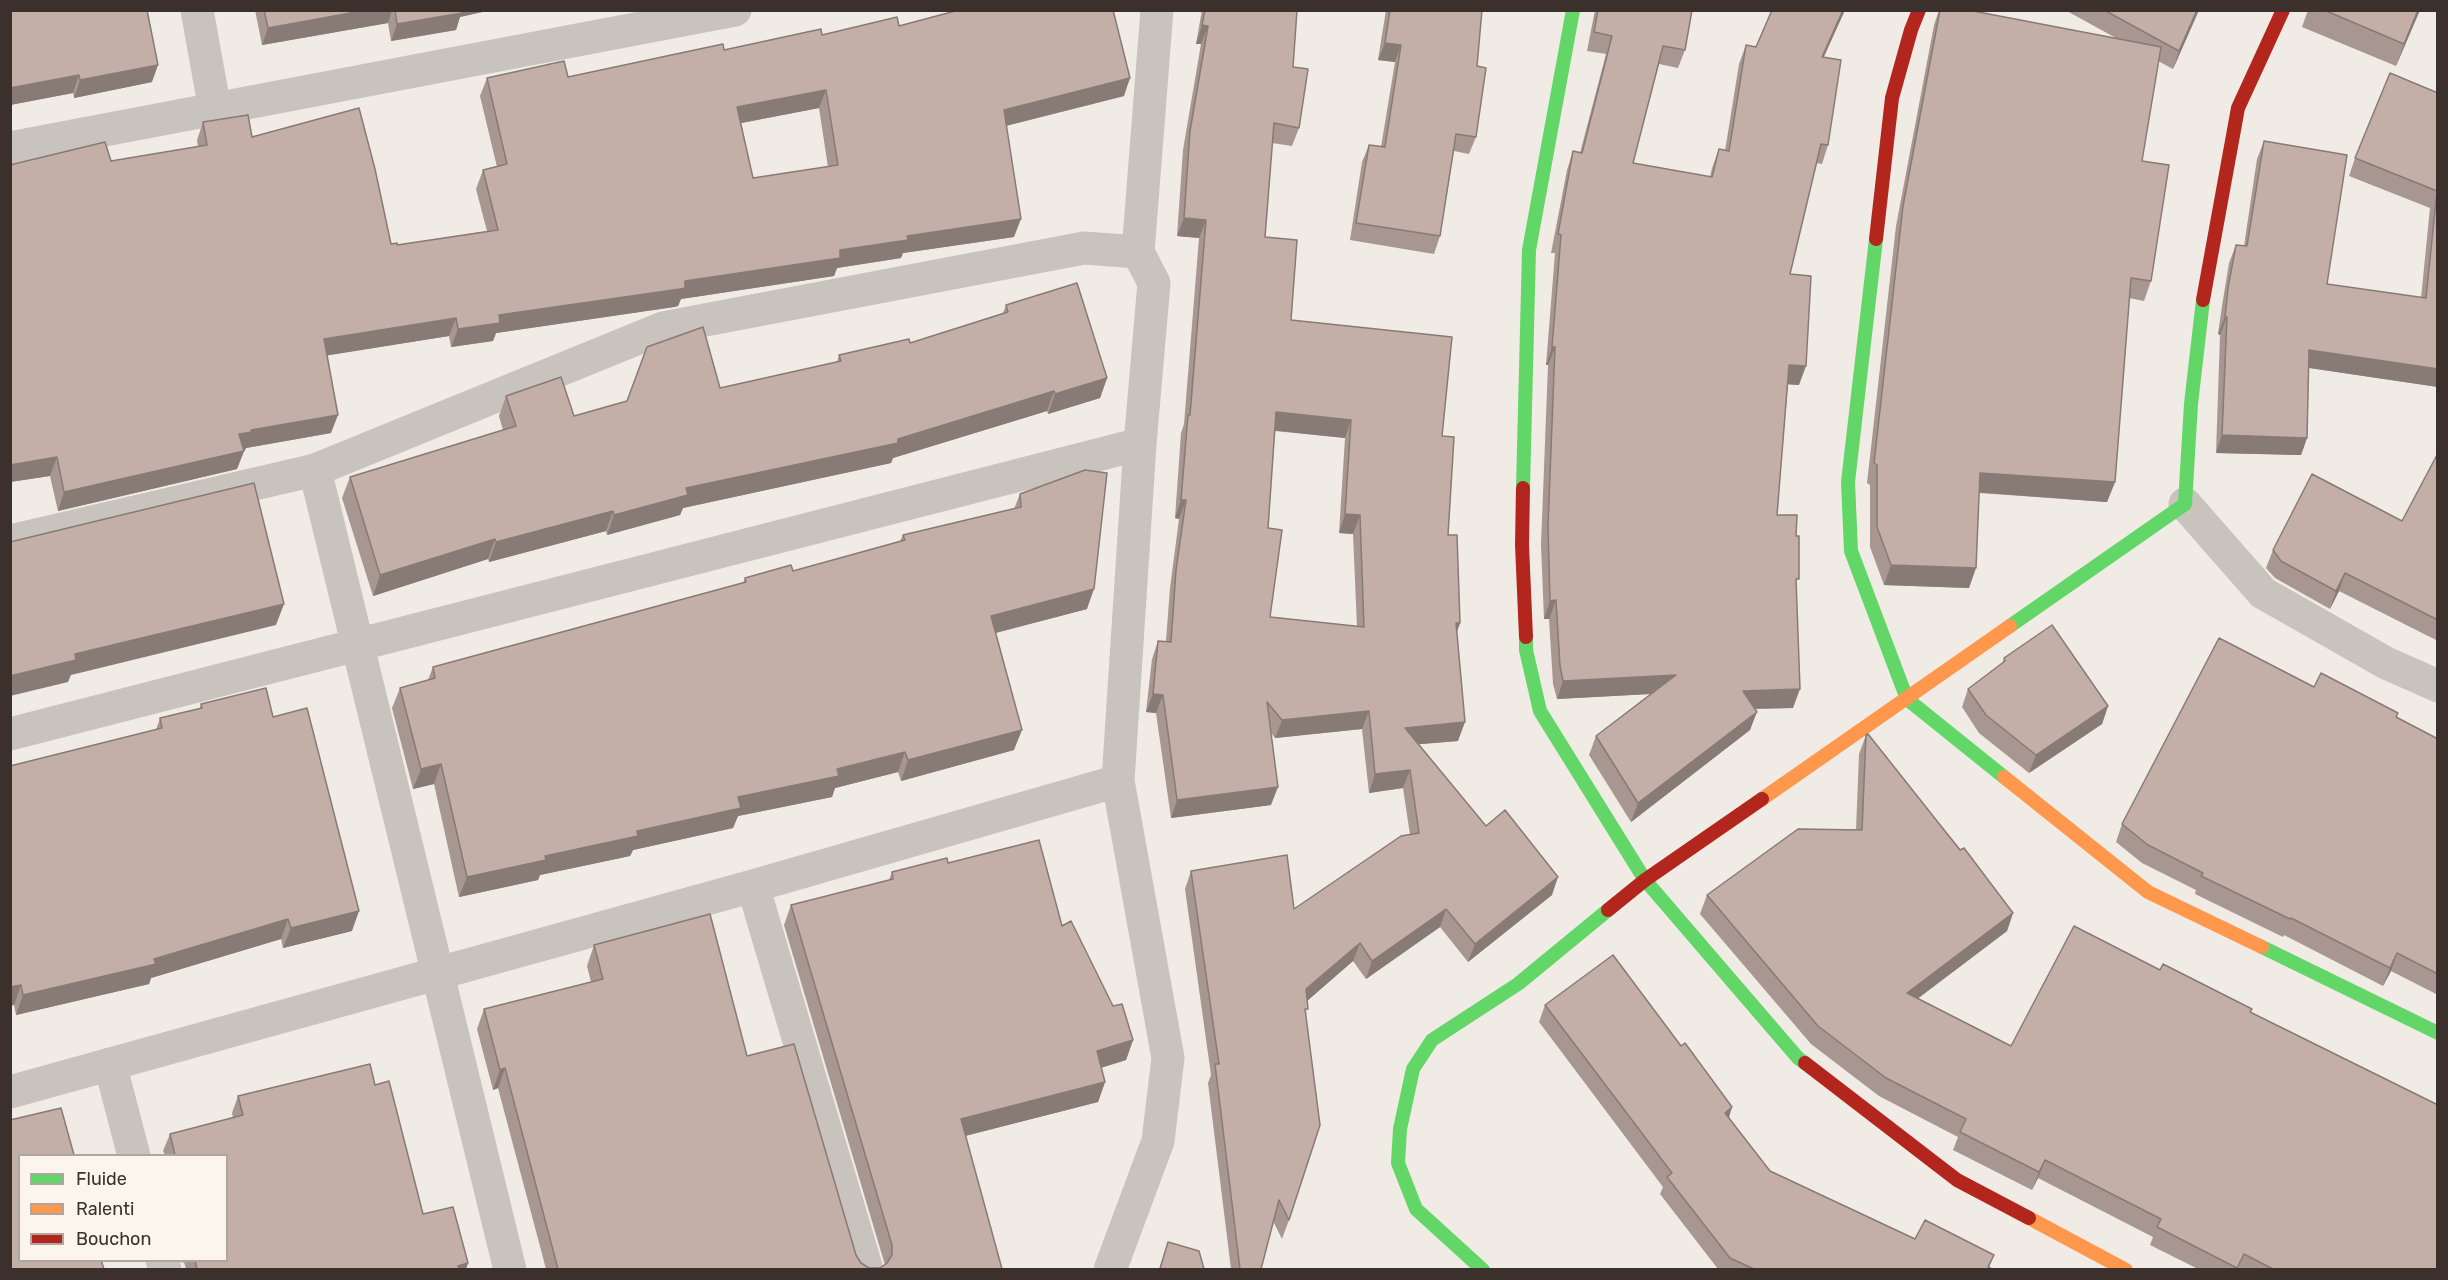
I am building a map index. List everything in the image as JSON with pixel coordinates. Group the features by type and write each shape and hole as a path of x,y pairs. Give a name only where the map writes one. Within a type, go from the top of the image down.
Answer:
{"street":[{"path":"197,10 215,110"},
{"path":"10,148 735,10"},
{"path":"1110,1269 1158,1141 1168,1058 1118,781 1140,444 1154,283 1138,252 1157,10"},
{"path":"1574,10 1529,250 1522,545 1526,650 1540,711 1645,880 1798,1058 1957,1180 2126,1269"},
{"path":"1919,10 1892,98 1848,482 1851,551 1907,699 2148,891 2438,1033"},
{"path":"2283,10 2238,108 2203,303 2191,404 2185,504 2263,593 2386,663 2438,686"},
{"path":"10,541 315,470 663,328 1084,248 1138,252"},
{"path":"10,734 1140,444"},
{"path":"315,470 510,1269"},
{"path":"1482,1269 1416,1209 1398,1163 1400,1129 1413,1069 1432,1040 1518,984 1645,880 2185,504"},
{"path":"10,1092 753,886 1118,781"},
{"path":"753,886 867,1269"},
{"path":"110,1064 134,1154"}],"building":[{"path":"10,10 147,10 158,65 80,80 79,75 10,88"},
{"path":"264,10 367,10 268,28"},
{"path":"395,10 461,10 462,13 397,24"},
{"path":"959,10 1113,10 1130,78 1004,110 1021,219 907,236 908,240 840,250 840,258 685,281 685,288 680,289 499,315 500,323 458,329 456,318 324,339 338,415 239,434 244,451 64,492 57,457 10,465 10,165 105,142 111,161 207,145 203,122 248,115 252,137 359,108 391,244 498,230 483,170 507,164 487,78 564,61 568,77 723,44 724,50 821,29 822,35 897,17 899,26","holes":["826,90 838,165 753,178 737,107"]},
{"path":"1205,10 1297,10 1293,67 1308,69 1299,128 1274,123 1265,237 1297,240 1291,320 1452,337 1442,436 1454,437 1448,535 1457,535 1460,623 1456,623 1465,722 1405,728 1486,826 1505,810 1558,877 1475,944 1446,909 1372,961 1360,943 1306,989 1308,1009 1305,1009 1320,1125 1289,1220 1279,1200 1261,1269 1240,1269 1215,1064 1219,1064 1191,871 1287,855 1294,909 1401,836 1419,833 1410,770 1375,774 1369,711 1282,720 1267,702 1278,787 1177,800 1163,695 1153,694 1158,641 1171,642 1176,570 1186,500 1181,500 1206,220 1184,218 1190,131 1208,26 1202,25","holes":["1276,412 1351,420 1345,514 1360,515 1364,627 1270,617 1282,530 1268,528"]},
{"path":"1390,10 1482,10 1477,66 1486,68 1476,137 1456,134 1440,236 1356,223 1369,145 1385,147 1401,45 1385,43"},
{"path":"1598,10 1692,10 1685,50 1663,46 1633,163 1712,177 1719,149 1729,151 1746,45 1756,47 1772,10 1843,10 1822,57 1841,60 1828,145 1821,144 1790,274 1811,276 1806,366 1789,365 1777,515 1797,515 1799,579 1796,579 1800,689 1743,691 1757,712 1638,803 1596,736 1676,675 1563,681 1556,600 1550,601 1548,526 1555,347 1552,347 1561,235 1558,234 1573,151 1582,153 1612,36 1594,32"},
{"path":"1940,10 1968,10 2161,47 2142,161 2169,165 2151,281 2131,278 2115,482 1980,473 1976,568 1891,565 1877,527 1877,465 1874,463 1903,206"},
{"path":"2104,10 2197,10 2179,51"},
{"path":"2324,10 2418,10 2404,44"},
{"path":"2390,73 2438,93 2438,369 2309,350 2307,438 2222,435 2227,317 2225,317 2228,288 2236,245 2247,246 2264,141 2347,155 2327,284 2426,298 2437,191 2355,158"},
{"path":"1077,283 1107,378 1055,394 1054,391 898,439 898,443 686,488 688,495 614,515 613,511 496,542 495,539 380,575 350,477 516,426 506,396 561,377 574,416 627,401 647,347 703,327 720,388 841,361 839,355 909,339 910,343 1008,312 1006,305"},
{"path":"2438,453 2438,620 2345,573 2336,591 2281,561 2273,550 2312,474 2402,521"},
{"path":"1085,470 1107,473 1094,589 991,616 1022,730 908,760 905,752 837,769 839,776 738,797 741,808 637,831 638,836 545,856 546,860 467,877 441,764 421,769 400,688 435,678 433,667 746,582 745,578 791,565 793,571 905,540 903,535 1021,507 1020,494"},
{"path":"254,483 284,604 75,654 76,660 10,676 10,542"},
{"path":"2052,625 2108,706 2036,755 1986,715 1968,689 2005,661 2004,658"},
{"path":"2219,638 2314,687 2321,673 2398,713 2396,717 2438,739 2438,974 2397,953 2390,968 2201,876 2203,873 2148,845 2122,824"},
{"path":"266,688 273,717 307,708 359,911 291,928 288,919 154,959 156,964 23,995 21,985 10,987 10,766 162,728 160,718 202,708 201,704"},
{"path":"1868,734 1960,850 1964,848 2013,913 1907,993 2011,1046 2074,926 2160,970 2163,964 2252,1009 2250,1012 2438,1105 2438,1269 2273,1269 2244,1254 2237,1268 2157,1227 2161,1219 2045,1160 2039,1172 1960,1132 1966,1119 1886,1078 1818,1026 1707,895 1798,829 1862,830 1866,735"},
{"path":"1039,840 1062,926 1071,921 1113,1006 1122,1004 1133,1040 1097,1051 1105,1082 961,1119 1002,1269 558,1269 505,1068 500,1070 484,1009 603,979 594,945 710,914 747,1056 794,1044 856,1255 861,1263 869,1268 880,1268 892,1255 892,1245 791,905 893,879 892,872 947,858 948,863"},
{"path":"1613,955 1681,1046 1685,1043 1732,1107 1725,1113 1770,1171 1915,1239 1925,1220 1994,1255 1988,1267 1992,1269 1754,1269 1730,1258 1667,1177 1672,1173 1545,1005"},
{"path":"370,1064 375,1085 389,1081 423,1214 453,1207 468,1263 458,1266 459,1269 197,1269 195,1262 228,1262 228,1154 175,1154 170,1134 243,1115 238,1096"},
{"path":"61,1108 74,1154 18,1154 18,1262 102,1262 104,1269 10,1269 10,1120"},
{"path":"1168,1242 1199,1251 1204,1269 1160,1269"}],"traffic: fast":[{"path":"1523,488 1529,250 1573,10"},
{"path":"1876,239 1848,482 1851,551 1907,699 2004,777"},
{"path":"2010,626 2185,504 2191,404 2203,300"},
{"path":"1526,637 1526,650 1540,711 1645,880 1798,1058 1805,1063"},
{"path":"1483,1270 1416,1209 1398,1163 1400,1129 1413,1069 1432,1040 1518,984 1608,910"},
{"path":"2262,947 2438,1033"}],"traffic: slow":[{"path":"1762,799 2010,626"},
{"path":"2004,777 2148,892 2262,947"},
{"path":"2029,1218 2126,1270"}],"traffic: jam":[{"path":"1876,239 1892,98 1919,10"},
{"path":"2203,300 2238,108 2283,10"},
{"path":"1523,488 1522,545 1526,637"},
{"path":"1608,910 1645,880 1762,799"},
{"path":"1805,1063 1957,1180 2029,1218"}]}
